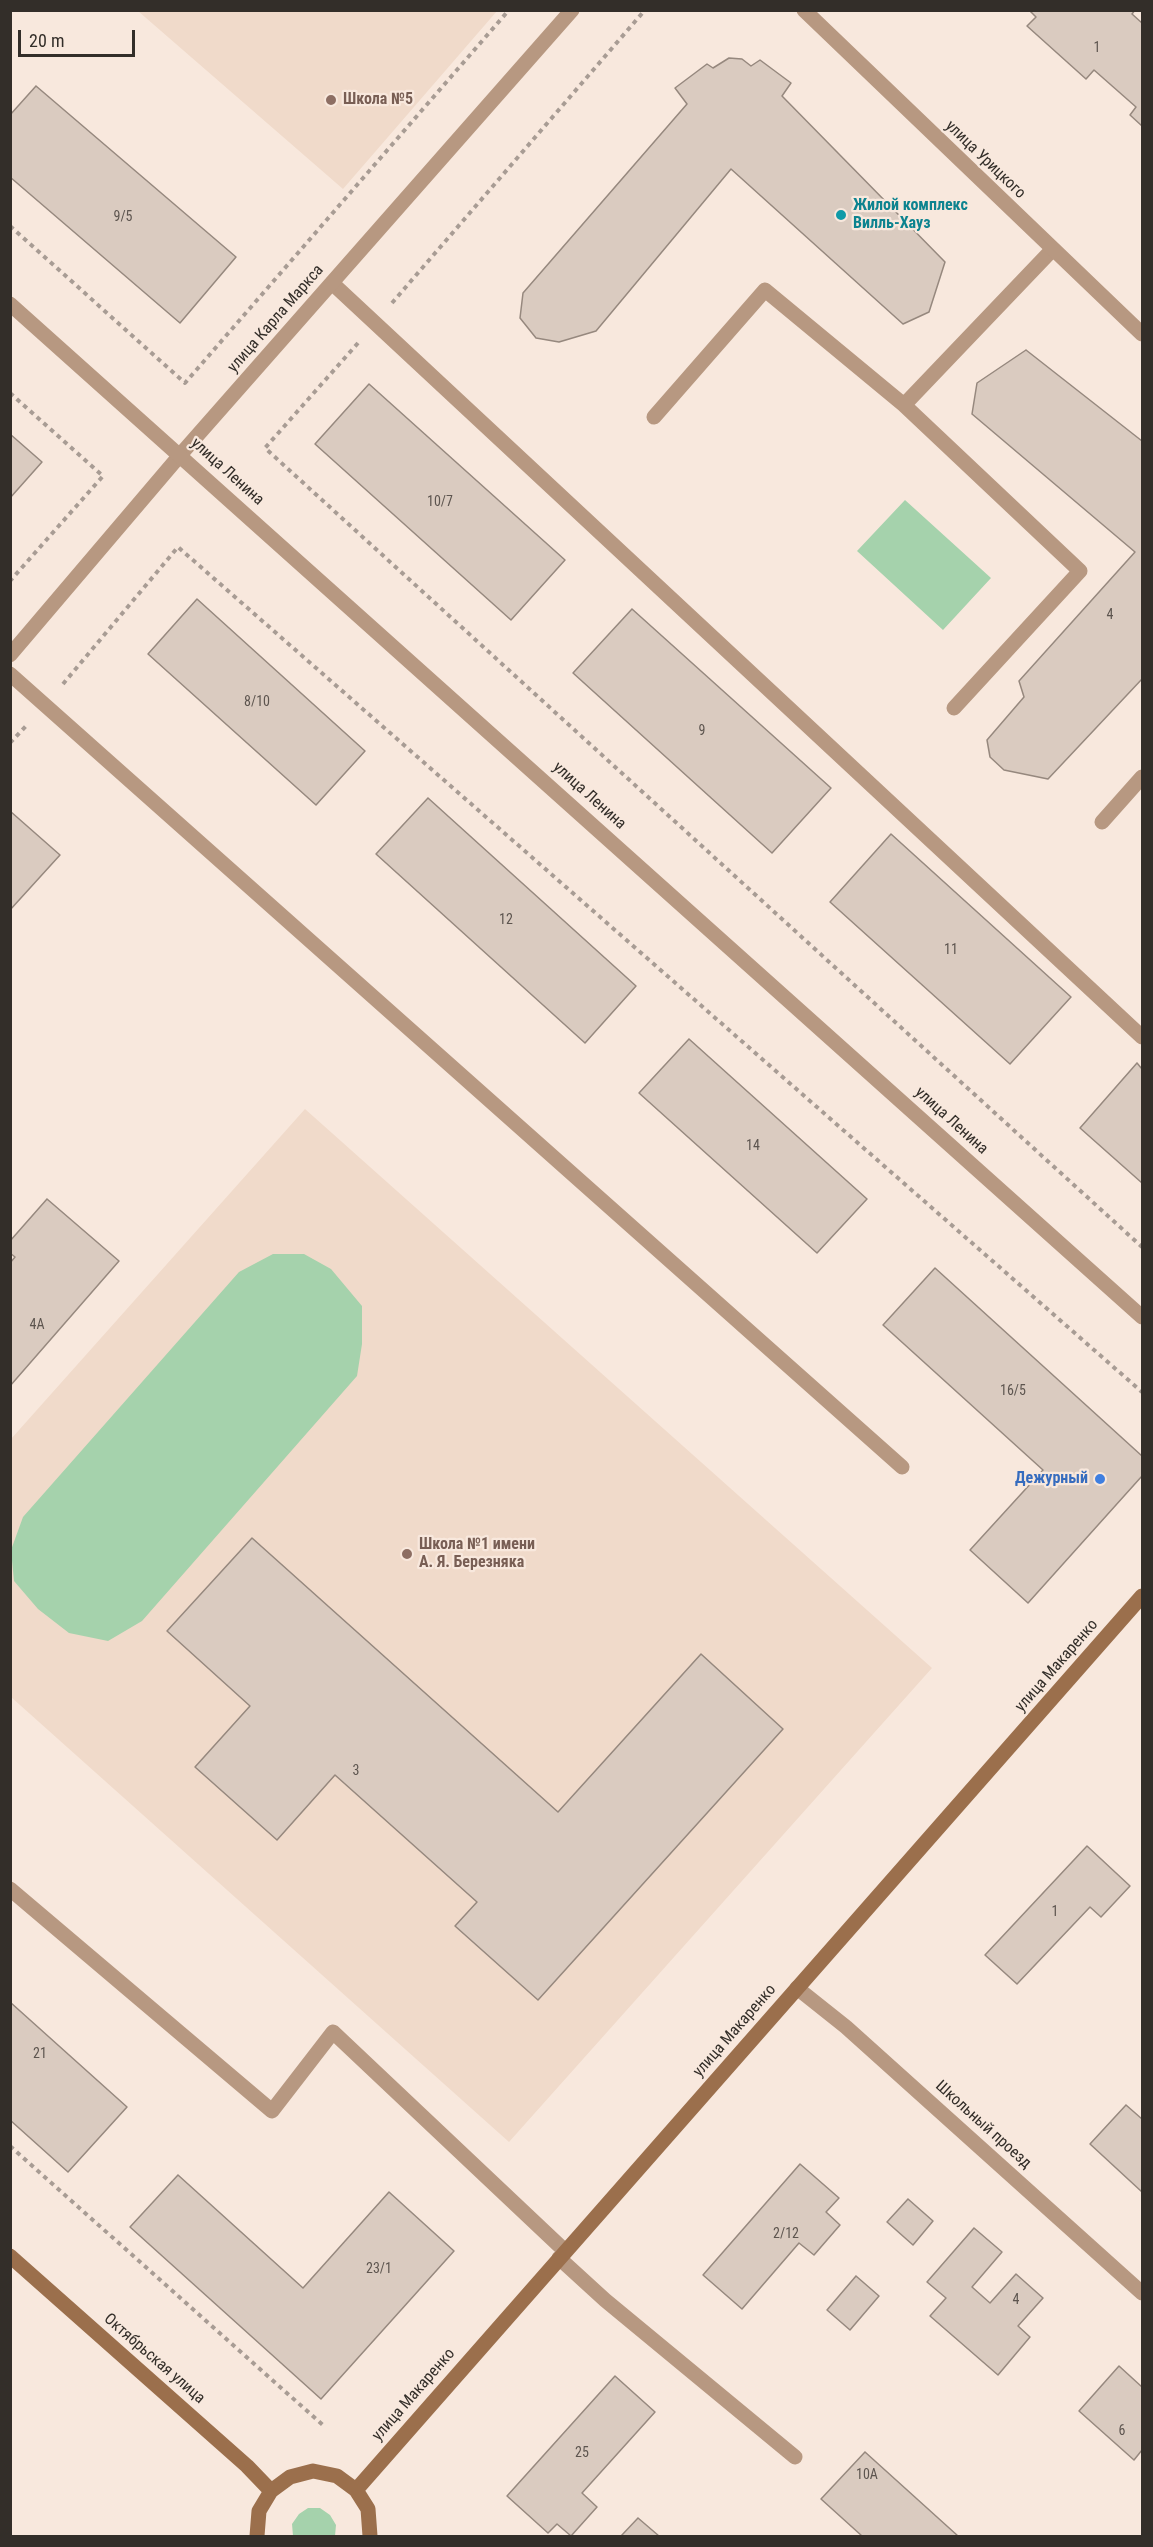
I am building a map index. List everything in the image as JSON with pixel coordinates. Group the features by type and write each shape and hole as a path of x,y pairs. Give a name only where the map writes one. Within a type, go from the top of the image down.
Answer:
{"main road":[{"name":"улица Макаренко","path":"356,2490 1143,1596"},
{"name":"Октябрьская улица","path":"10,2256 247,2466 271,2491"},
{"path":"257,2536 259,2511 271,2491 290,2477 313,2471 336,2476 356,2490 368,2509 370,2536"}],"street":[{"name":"улица Карла Маркса","path":"10,655 181,454 572,10"},
{"name":"улица Урицкого","path":"804,10 1052,250 1143,334"},
{"path":"904,405 1052,250"},
{"path":"332,283 1143,1036"},
{"path":"654,417 765,290 904,405 1080,571 954,708"},
{"name":"улица Ленина","path":"10,304 181,454 1143,1317"},
{"path":"10,674 902,1467"},
{"path":"1102,822 1143,777"},
{"path":"10,1889 272,2111 333,2032 562,2254 605,2300 795,2457"},
{"name":"Школьный проезд","path":"797,1988 846,2027 1143,2293"}],"path":[{"path":"10,226 185,382 509,10"},
{"path":"645,10 265,448 1143,1247"},
{"path":"10,393 104,476 10,581"},
{"path":"10,743 178,547 1143,1392"},
{"path":"10,2146 325,2427"}],"shaded area":[{"name":"Школа №5","path":"138,11 497,11 343,189"},
{"name":"Школа №1 имени А. Я. Березняка","path":"305,1109 932,1668 509,2142 11,1697 11,1439"}],"green space":[{"path":"905,500 991,578 943,630 857,551"},
{"path":"273,1254 304,1254 331,1269 362,1306 362,1344 357,1376 142,1621 108,1641 69,1633 38,1609 14,1581 11,1550 23,1517 239,1272"},
{"path":"308,2508 320,2508 330,2515 336,2525 335,2536 293,2536 292,2524 299,2514"}],"building":[{"path":"1029,10 1135,10 1132,14 1142,23 1142,126 1130,115 1136,107 1094,70 1086,79 1027,26 1036,17"},
{"name":"Жилой комплекс Вилль-Хауз","path":"729,58 742,59 751,66 760,60 791,83 782,96 945,262 929,312 903,324 731,169 596,331 559,342 536,338 520,318 523,293 687,104 675,88 707,64 713,68"},
{"path":"36,86 236,257 180,323 10,177 10,115"},
{"path":"1026,350 1142,441 1142,679 1048,779 1004,770 990,757 987,740 1024,697 1019,681 1135,552 972,414 977,383"},
{"path":"369,384 565,560 511,620 315,444"},
{"path":"10,434 42,462 10,498"},
{"path":"197,599 365,751 316,805 148,654"},
{"path":"632,609 831,788 772,853 573,673"},
{"path":"428,798 636,986 585,1043 376,854"},
{"path":"10,811 60,855 10,910"},
{"path":"891,834 1071,997 1010,1064 830,902"},
{"path":"689,1039 867,1199 817,1253 639,1093"},
{"path":"1137,1063 1142,1069 1142,1183 1080,1128"},
{"path":"47,1199 119,1261 10,1386 10,1263 15,1257 10,1253 10,1241"},
{"path":"935,1268 1142,1456 1142,1476 1028,1603 970,1550 1043,1470 883,1325"},
{"path":"252,1538 558,1812 701,1654 783,1729 538,2000 455,1926 477,1902 335,1775 277,1840 195,1767 250,1706 167,1631"},
{"path":"1087,1846 1130,1886 1101,1917 1090,1907 1017,1984 985,1955"},
{"path":"10,2002 127,2107 68,2172 10,2120"},
{"path":"1126,2105 1142,2119 1142,2192 1090,2144"},
{"path":"800,2164 839,2198 826,2212 840,2225 814,2255 799,2243 742,2309 703,2275"},
{"path":"178,2175 303,2288 389,2192 454,2251 321,2399 130,2227"},
{"path":"908,2199 933,2221 913,2245 887,2222"},
{"path":"974,2228 1002,2252 972,2287 990,2303 1016,2274 1043,2298 1018,2326 1030,2337 998,2375 930,2316 946,2298 927,2282"},
{"path":"856,2276 879,2296 850,2330 827,2310"},
{"path":"1119,2366 1142,2387 1142,2450 1134,2460 1079,2411"},
{"path":"615,2376 655,2412 582,2493 597,2507 571,2536 557,2524 548,2533 507,2496"},
{"path":"865,2452 958,2536 862,2536 821,2499"},
{"path":"638,2518 659,2536 621,2536"}],"place":[{"name":"Школа №5","path":"331,100"},
{"name":"Жилой комплекс Вилль-Хауз","path":"841,215"},
{"name":"Дежурный","path":"1100,1479"},
{"name":"Школа №1 имени А. Я. Березняка","path":"407,1554"}]}
